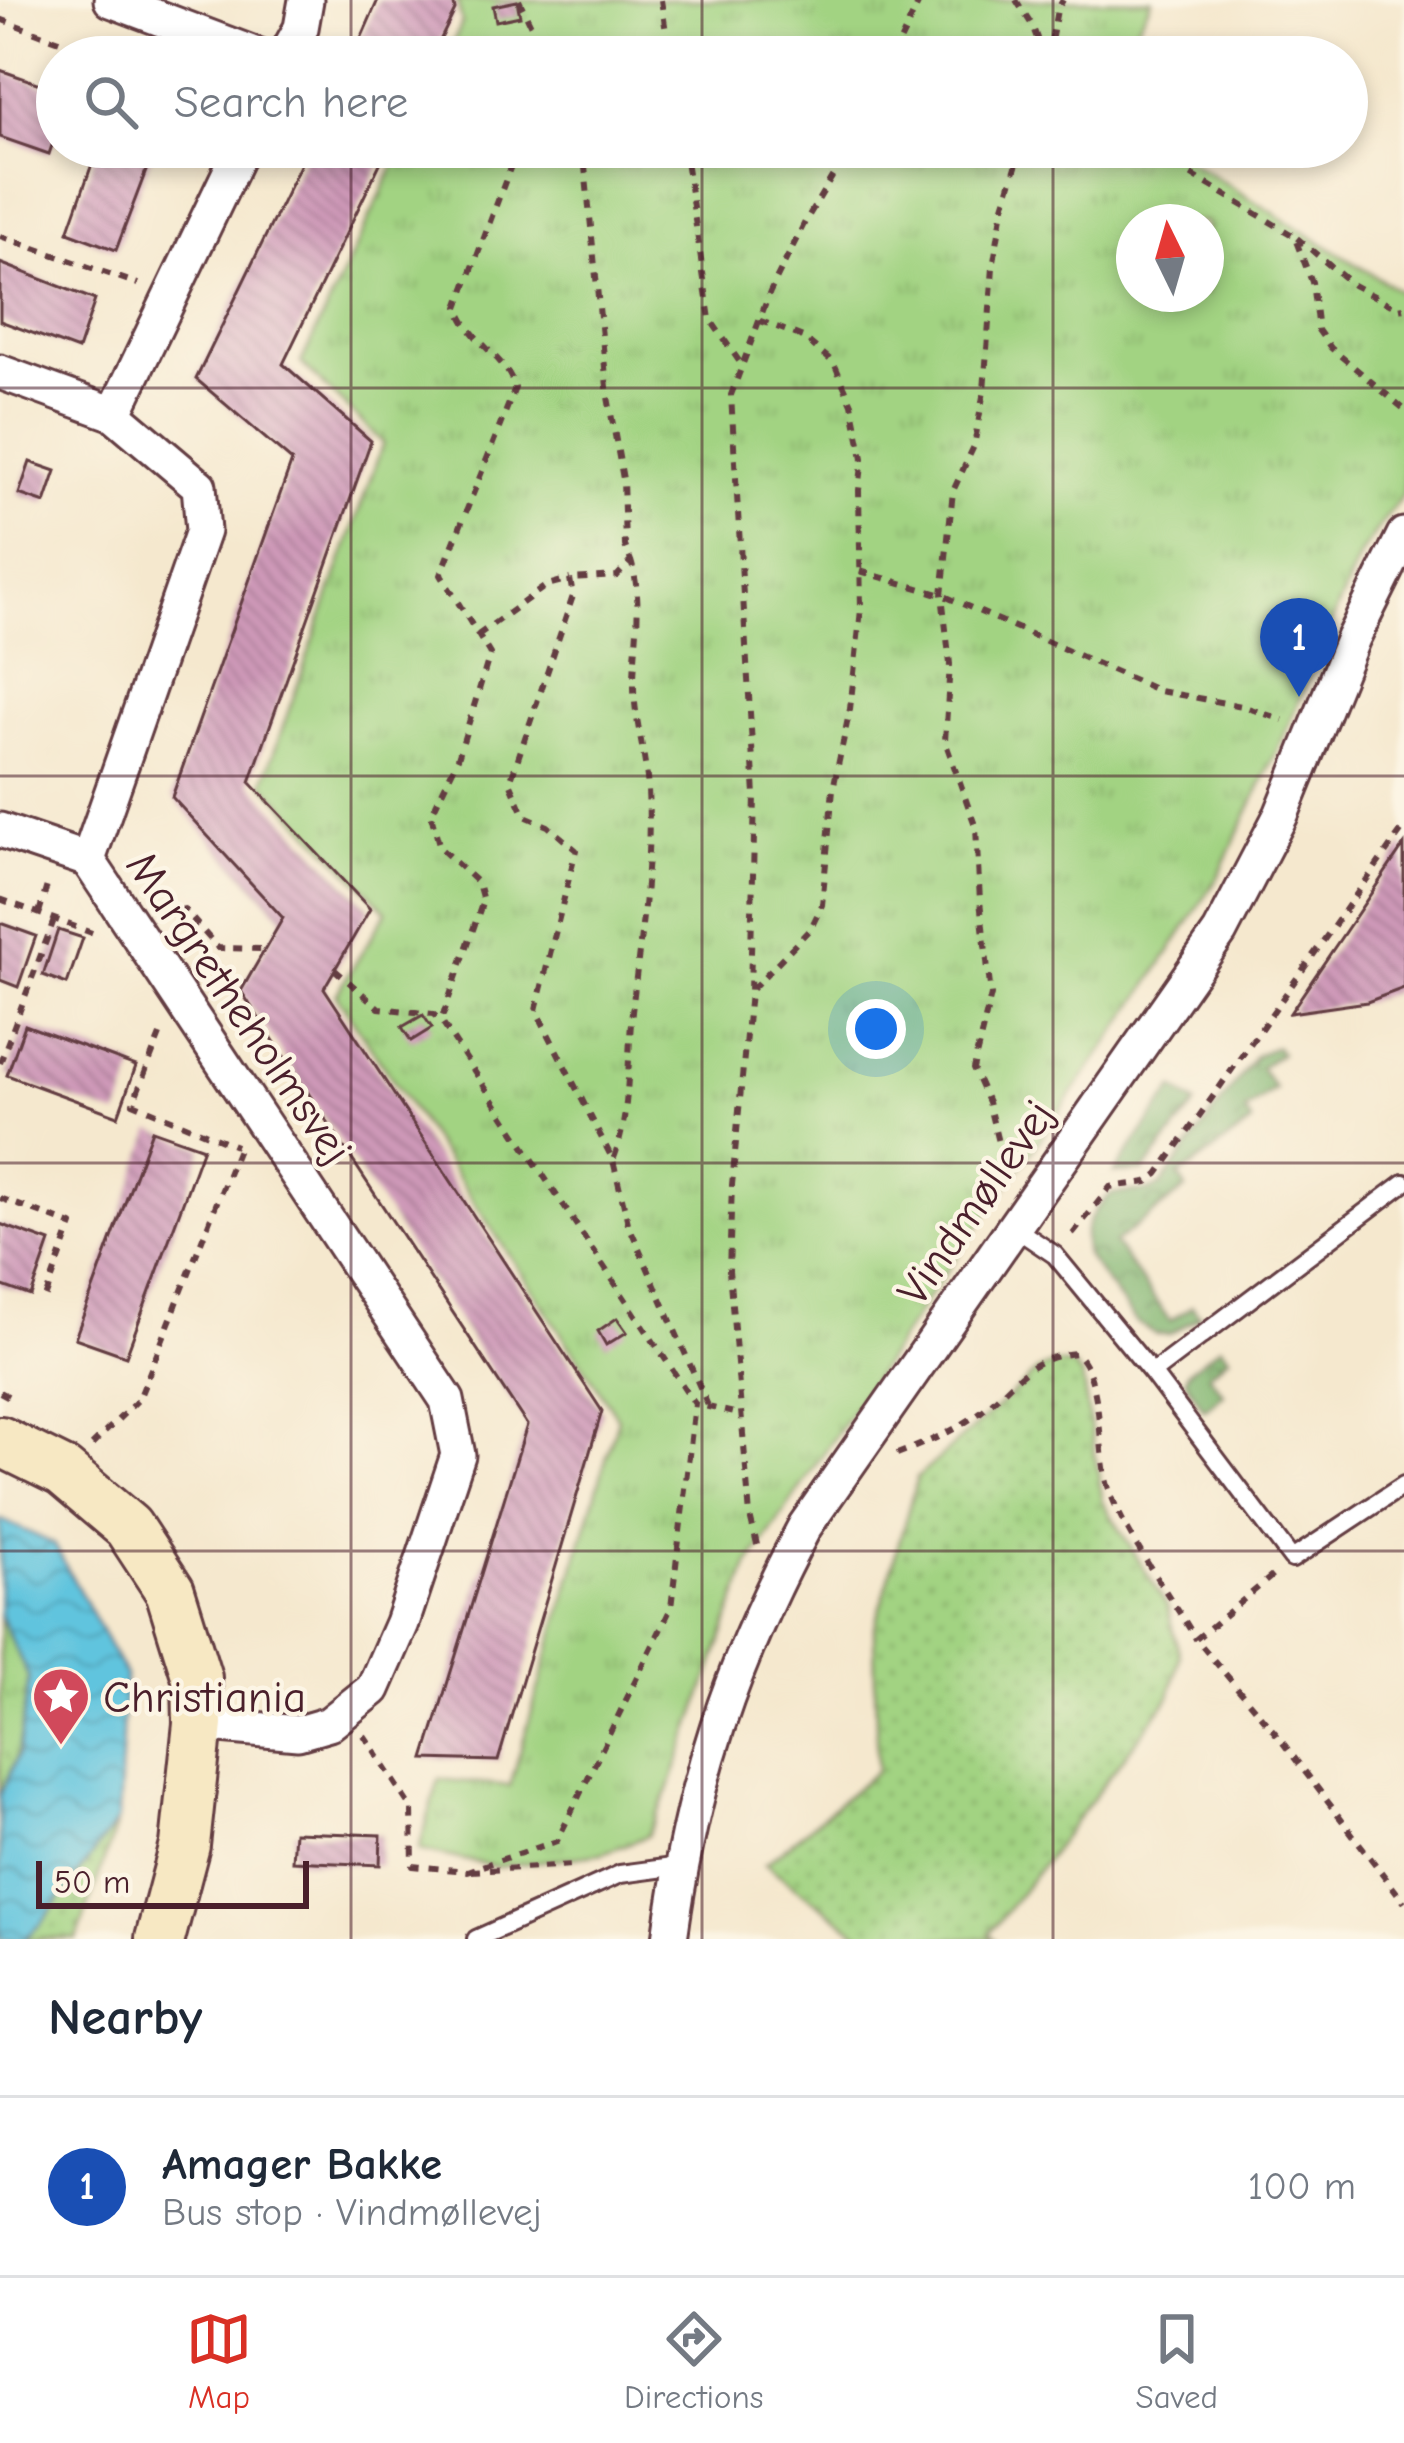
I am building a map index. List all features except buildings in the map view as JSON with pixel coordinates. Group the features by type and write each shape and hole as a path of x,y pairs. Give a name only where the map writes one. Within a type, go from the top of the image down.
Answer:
{"street":[{"path":"111,0 206,36"},
{"path":"297,36 306,0"},
{"path":"0,372 114,414 232,168"},
{"name":"Margretheholmsvej","path":"114,414 199,486 203,530 88,860 447,1400 458,1454 403,1623 373,1689 348,1712"},
{"name":"Vindmøllevej","path":"670,1939 680,1866 702,1773 734,1674 788,1559 1012,1226 1220,932 1281,815 1353,638 1404,535"},
{"path":"0,830 88,860"},
{"path":"0,1441 63,1472 128,1527 170,1591 197,1678 198,1724 185,1845 160,1939"},
{"path":"198,1724 298,1733 329,1724 348,1712"}],"lane":[{"path":"1152,1373 1404,1183"},
{"path":"1012,1226 1055,1255 1152,1373 1292,1559 1404,1485"},
{"path":"476,1939 620,1874 680,1866"}],"path":[{"path":"519,0 536,36"},
{"path":"661,0 667,36"},
{"path":"903,36 920,0"},
{"path":"1016,0 1037,36"},
{"path":"1051,36 1063,0"},
{"path":"0,19 46,36"},
{"path":"440,1021 483,901 478,883 440,848 431,815 458,758 490,654 441,575 515,388 512,376 465,329 458,307 510,168"},
{"path":"585,168 608,397 623,479 625,546 637,581 633,683 648,791 641,946 622,1126 613,1160"},
{"path":"687,168 710,320 740,363"},
{"path":"788,1559 755,1544 729,1270 750,992 755,796 731,395 758,320 805,222 837,168"},
{"path":"1012,1226 1002,1150 973,1069 991,995 976,828 945,742 950,664 942,595 953,491 974,446 984,391 993,267 1016,168"},
{"path":"1180,168 1294,236 1353,285 1399,310 1404,308"},
{"path":"0,236 171,295"},
{"path":"1294,236 1312,282 1318,330 1331,349 1404,409"},
{"path":"750,992 811,928 822,905 832,789 854,669 863,458 852,404 833,363 803,337 758,320"},
{"path":"478,634 547,585 616,576 631,561"},
{"path":"860,571 942,595 1159,692 1242,706 1315,730"},
{"path":"570,579 573,596 510,782 525,816 548,826 576,850 536,1010 613,1160 628,1223 709,1408"},
{"path":"1055,1255 1110,1187 1147,1182 1158,1174 1404,827"},
{"path":"0,898 54,919 140,938 184,909 218,949 266,949"},
{"path":"0,1063 54,919"},
{"path":"334,970 379,1008 433,1014 440,1021 695,1404 740,1414"},
{"path":"63,1472 140,1399 239,1147 133,1103 176,994"},
{"path":"0,1198 72,1225 44,1301"},
{"path":"888,1458 937,1438 980,1412 1033,1363 1076,1353 1084,1360 1091,1382 1107,1484 1196,1640 1404,1902"},
{"path":"348,1712 412,1808 413,1866 467,1870 556,1841 670,1608 695,1404"},
{"path":"1196,1640 1292,1559"}],"green space":[{"path":"457,0 1152,0 1132,36 456,36 462,23"},
{"path":"393,168 1201,168 1404,294 1404,492 1361,553 1218,877 1133,1008 929,1296 748,1566 669,1790 647,1836 603,1853 496,1867 419,1850 439,1779 510,1786 618,1418 336,995 387,911 263,783 383,443 301,363"},
{"path":"1276,1047 1281,1053 1260,1068 1275,1089 1245,1111 1252,1123 1179,1176 1186,1189 1114,1243 1170,1321 1192,1306 1200,1316 1170,1334 1155,1334 1136,1322 1086,1255 1089,1221 1111,1194 1149,1191 1161,1185 1256,1055"},
{"path":"1174,1088 1196,1104 1144,1171 1114,1173"},
{"path":"1221,1346 1229,1356 1208,1374 1224,1394 1204,1410 1185,1379 1189,1370"},
{"path":"1073,1366 1082,1377 1103,1502 1167,1606 1180,1656 1170,1697 989,1934 994,1939 866,1939 765,1864 877,1771 874,1631 917,1478 1040,1369"},
{"path":"0,1615 29,1678 18,1754 0,1795"},
{"path":"118,1820 77,1939 24,1939 41,1924"}],"water":[{"name":"Christiania","path":"0,1519 54,1544 125,1675 118,1820 41,1924 24,1939 0,1939 0,1795 18,1754 29,1678 0,1615"}],"place":[{"name":"Amager Bakke","path":"1299,697"},
{"name":"Christiania","path":"61,1747"}]}
